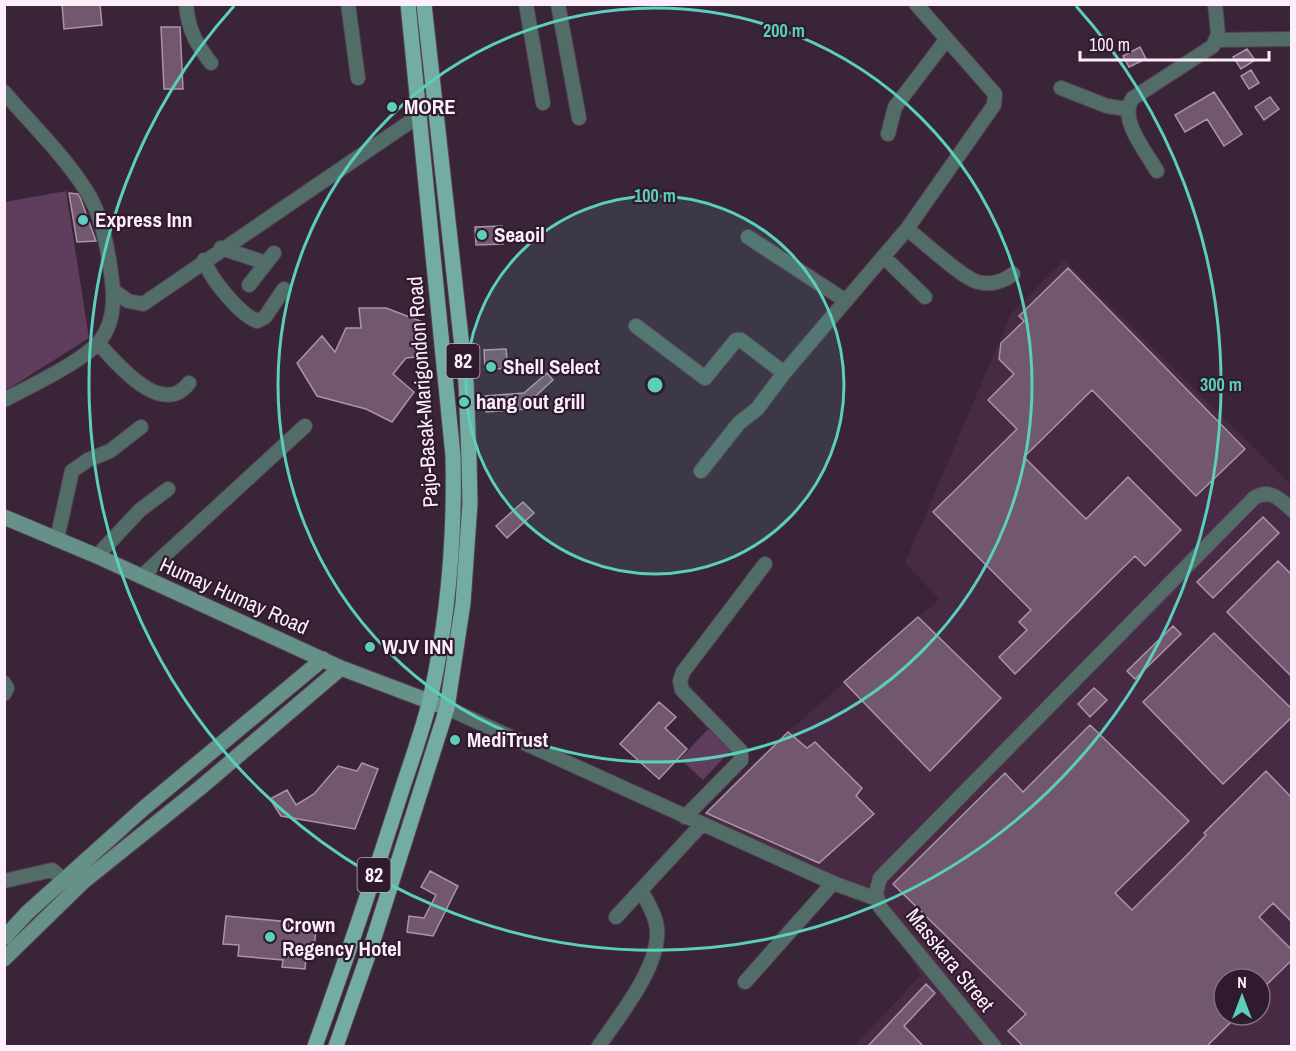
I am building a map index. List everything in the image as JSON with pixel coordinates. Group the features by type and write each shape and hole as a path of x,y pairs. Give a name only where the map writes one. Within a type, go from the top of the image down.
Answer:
{"main road":[{"name":"Pajo-Basak-Marigondon Road","path":"315,1047 365,902 429,703 447,601 454,501 449,413 408,4"},
{"name":"Pajo-Basak-Marigondon Road","path":"336,1047 372,944 447,708 465,584 470,503 466,383 424,4"}],"street":[{"path":"186,4 188,23 195,43 212,63"},
{"path":"348,4 358,78"},
{"path":"526,4 543,103"},
{"path":"558,4 579,118"},
{"path":"701,471 739,423 757,409 784,373 907,229 995,100 995,94 916,4"},
{"path":"1157,171 1128,120 1128,109 1134,98 1213,46 1217,40 1215,4"},
{"path":"1217,40 1292,39"},
{"path":"888,134 895,106 946,40"},
{"path":"1061,88 1107,106 1128,109"},
{"path":"4,92 80,183 95,207 107,248 114,291 112,312 98,343 58,371 4,400"},
{"path":"114,291 128,301 143,304 221,248 420,114"},
{"path":"907,229 976,282 997,282 1006,280 1013,274"},
{"path":"748,237 846,301"},
{"path":"221,248 270,258 249,285"},
{"path":"884,257 925,297"},
{"path":"204,260 213,279 246,314 257,321 265,317 284,289"},
{"path":"636,326 705,378 736,340 741,340 784,373"},
{"path":"98,343 134,381 146,389 170,394 180,392 189,383"},
{"path":"141,577 305,426"},
{"path":"57,539 72,471 88,460 110,451 141,427"},
{"path":"97,556 140,510 168,489"},
{"path":"447,708 833,883 877,899 878,886 885,872 1254,498 1261,494 1276,496 1292,510"},
{"name":"Humay Humay Road","path":"5,519 97,556 341,668 447,708"},
{"path":"686,817 741,760 741,750 682,690 680,681 683,672 765,564"},
{"path":"4,938 64,880 187,772 323,659"},
{"path":"4,959 84,881 200,788 341,668"},
{"path":"4,683 7,688 4,694"},
{"path":"187,772 200,788"},
{"path":"616,917 702,824"},
{"path":"4,881 52,870 64,880"},
{"path":"745,982 833,883"},
{"path":"598,1047 640,982 655,950 657,929 654,916 641,890"},
{"name":"Masskara Street","path":"877,899 880,907 994,1047"}],"shaded area":[{"path":"66,191 89,338 5,391 5,202"},
{"path":"1064,260 1291,484 1291,1046 854,1046 921,975 873,894 702,818 744,771 939,599 905,563 1011,314"},
{"path":"708,729 731,750 703,780 680,759"}],"building":[{"path":"62,4 100,4 102,25 64,29"},
{"path":"161,27 180,27 183,89 164,89"},
{"path":"1140,47 1146,59 1129,67 1123,56"},
{"path":"1247,49 1255,60 1241,69 1233,57"},
{"path":"1251,70 1259,83 1249,89 1241,76"},
{"path":"1214,92 1242,134 1224,146 1207,119 1185,132 1175,115"},
{"path":"1270,97 1279,109 1264,120 1255,107"},
{"name":"Express Inn","path":"69,193 78,194 80,197 96,241 77,242"},
{"path":"502,226 503,244 476,245 475,227"},
{"path":"1068,268 1245,449 1196,496 1092,390 1024,457 1086,519 1128,477 1181,530 1145,566 1135,556 1015,674 999,657 1027,630 1019,622 1031,610 933,512 1017,429 988,400 1014,374 999,359 1001,343 1024,321 1019,316"},
{"path":"359,308 386,308 423,322 425,356 406,358 393,374 414,392 392,422 366,409 317,396 297,363 322,336 335,352 346,328 361,328"},
{"path":"506,349 508,368 485,370 484,350"},
{"path":"547,373 553,380 527,404 527,409 486,412 485,396 524,393"},
{"path":"523,502 534,513 507,538 496,526"},
{"path":"1263,517 1279,533 1213,598 1197,582"},
{"path":"1278,561 1292,575 1292,677 1227,612"},
{"path":"918,617 1001,698 930,771 844,682"},
{"path":"1173,626 1181,634 1135,679 1127,671"},
{"path":"1214,633 1292,709 1292,717 1223,784 1143,702"},
{"path":"1094,688 1107,700 1090,717 1078,704"},
{"path":"659,702 676,717 665,728 687,749 659,779 620,744"},
{"path":"1090,725 1189,821 1115,893 1132,910 1266,771 1292,798 1292,922 1273,903 1259,917 1292,950 1292,960 1272,979 1272,967 1212,967 1212,1027 1226,1027 1206,1047 1024,1047 1008,1031 1026,1014 893,884 1005,773 1023,792"},
{"path":"788,732 807,748 815,742 862,788 856,796 874,814 819,863 706,813"},
{"path":"362,763 378,769 355,829 281,816 270,799 287,790 296,805 314,794 338,766 357,771"},
{"path":"430,871 458,886 433,936 407,932 409,916 424,918 436,895 421,887"},
{"name":"Crown Regency Hotel","path":"226,916 290,922 289,927 316,930 314,948 307,948 305,969 282,967 283,960 238,956 239,945 223,944"},
{"path":"926,984 935,993 904,1026 924,1047 867,1047"}],"place":[{"name":"MORE","path":"392,107"},
{"name":"Express Inn","path":"83,220"},
{"name":"Seaoil","path":"482,235"},
{"name":"Shell Select","path":"491,367"},
{"name":"hang out grill","path":"464,402"},
{"name":"WJV INN","path":"370,647"},
{"name":"MediTrust","path":"455,740"},
{"name":"Crown Regency Hotel","path":"270,937"}]}
